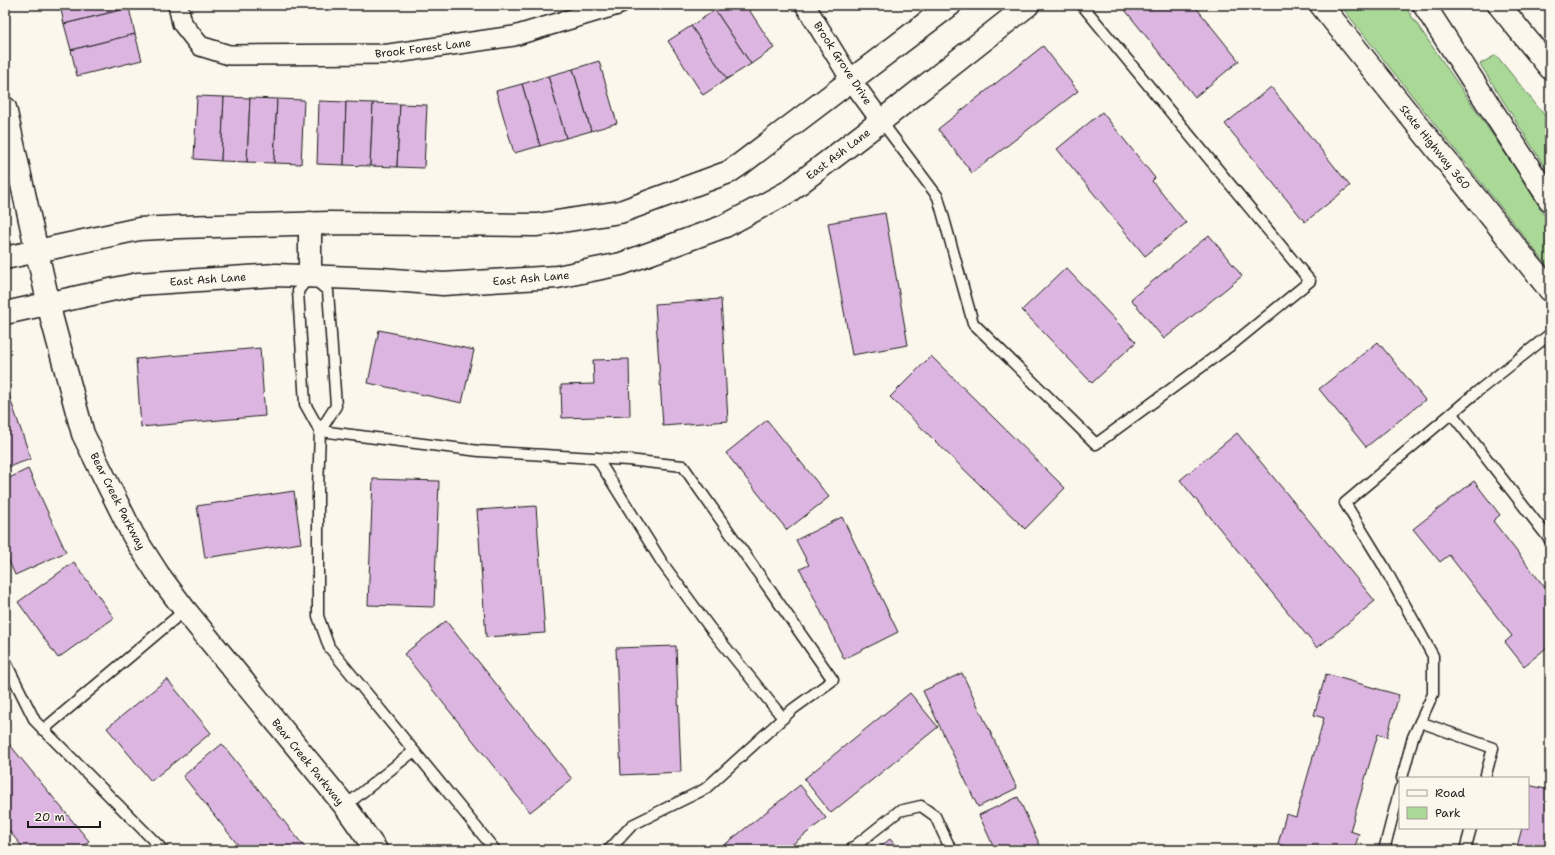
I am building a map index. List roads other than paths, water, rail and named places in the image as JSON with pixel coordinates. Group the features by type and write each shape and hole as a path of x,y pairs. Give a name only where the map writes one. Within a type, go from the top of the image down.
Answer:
{"main road":[{"path":"5,258 139,229 310,223 537,225 620,212 729,172 759,151 950,5"},
{"name":"East Ash Lane","path":"5,313 138,284 276,275 382,279 443,284 558,278 621,264 725,226 788,192 1028,5"},
{"name":"State Highway 360","path":"1321,5 1550,290"},
{"path":"1424,5 1550,200"},
{"path":"1499,5 1550,68"},
{"name":"Bear Creek Parkway","path":"5,108 48,303 83,434 133,535 158,574 185,610 345,806 376,850"},
{"path":"310,223 310,276"}],"street":[{"name":"Brook Forest Lane","path":"178,5 182,23 200,46 229,54 389,54 514,36 618,5"},
{"name":"Brook Grove Drive","path":"805,5 851,80 881,121"}],"lane":[{"path":"881,121 938,197 973,323 1096,444 1234,343 1310,281 1082,5"},
{"path":"320,431 305,404 298,291 310,276 328,291 336,406 320,431 318,488 318,616 330,647 495,850"},
{"path":"1402,777 1413,737 1433,694 1433,656 1383,565 1345,503 1485,386 1550,334"},
{"path":"1452,414 1550,540"},
{"path":"320,431 478,452 597,458 683,466 833,680 792,709 705,789 632,825 609,850"},
{"path":"597,458 663,564 710,628 783,718"},
{"path":"43,730 185,610"},
{"path":"5,661 35,721 163,850"},
{"path":"1420,722 1493,748 1485,777"},
{"path":"345,806 414,751"},
{"path":"1384,850 1399,792"},
{"path":"850,850 899,810 921,806 936,816 951,850"},
{"path":"1465,850 1471,829"}]}
